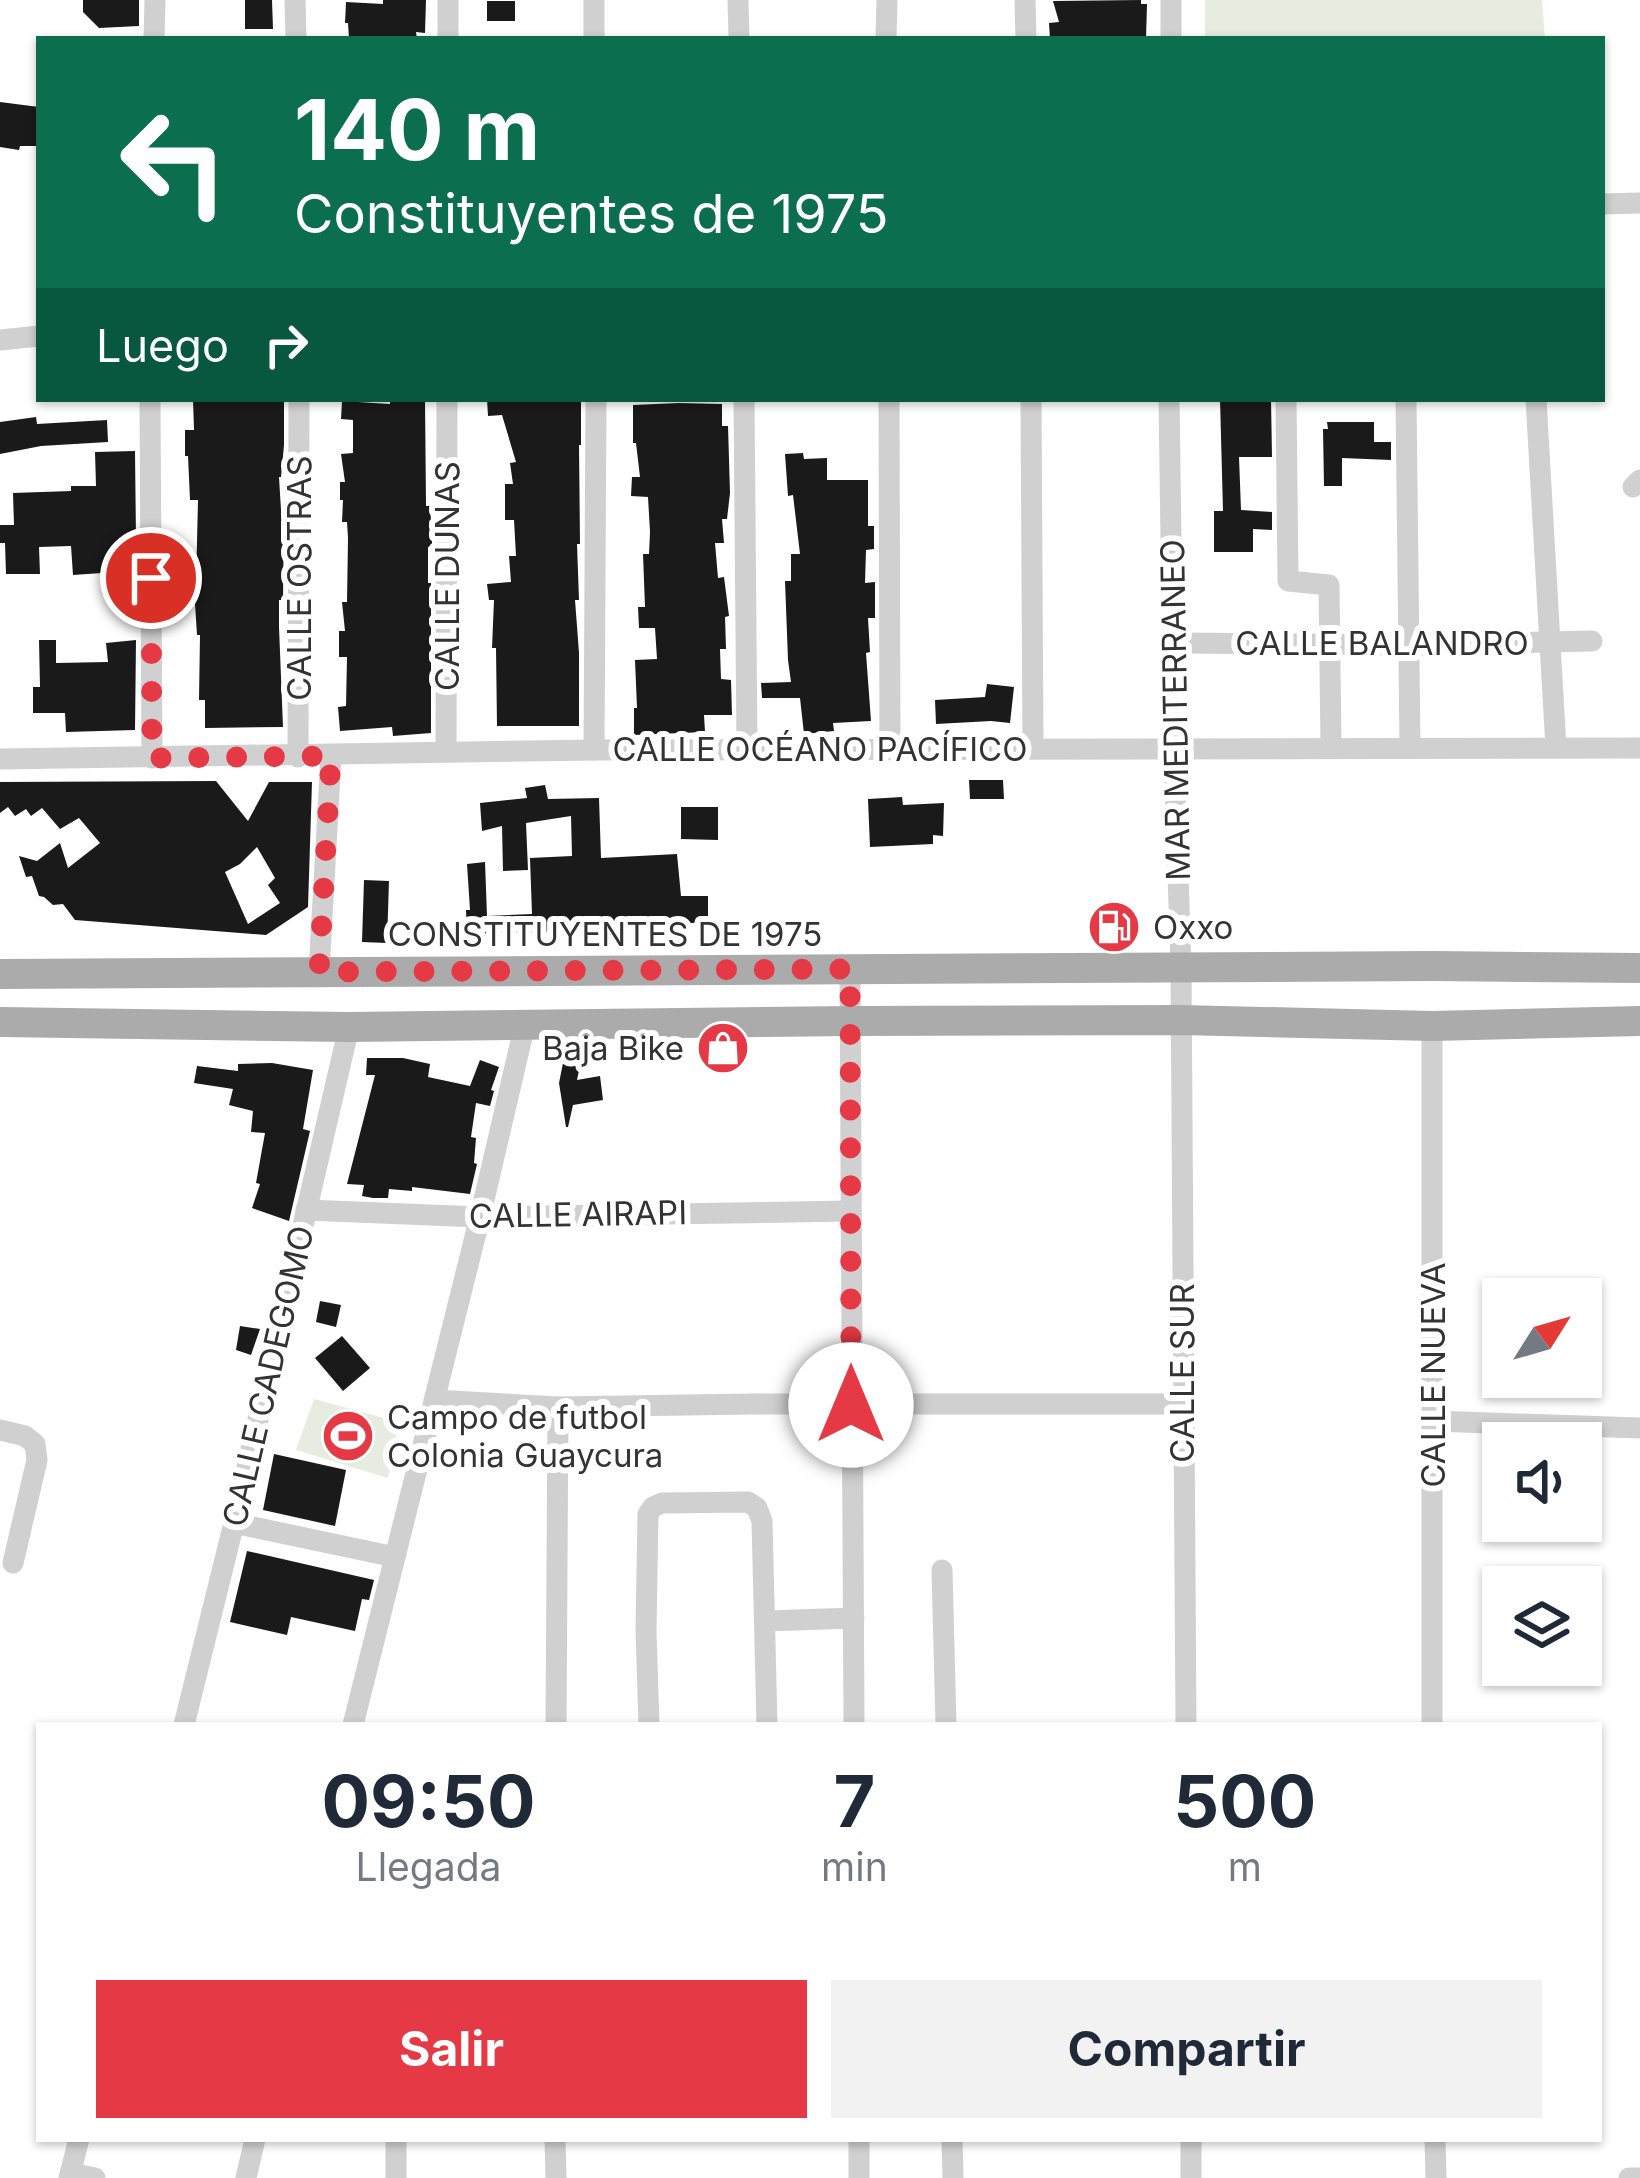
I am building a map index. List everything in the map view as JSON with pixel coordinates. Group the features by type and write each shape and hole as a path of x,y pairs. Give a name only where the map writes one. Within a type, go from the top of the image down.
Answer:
{"main road":[{"name":"CONSTITUYENTES DE 1975","path":"0,974 1640,968"},
{"path":"0,1022 349,1027 850,1021 1432,1026 1640,1021"}],"street":[{"path":"154,0 154,36"},
{"path":"295,0 296,36"},
{"path":"448,0 448,36"},
{"path":"594,0 594,36"},
{"path":"738,0 739,36"},
{"path":"886,0 886,36"},
{"path":"1025,0 1026,36"},
{"path":"1171,0 1171,36"},
{"path":"1605,204 1640,203"},
{"path":"0,340 36,336"},
{"path":"150,402 152,758"},
{"name":"CALLE OSTRAS","path":"298,757 299,402"},
{"name":"CALLE DUNAS","path":"446,752 447,402"},
{"path":"594,751 596,402"},
{"path":"744,402 747,750"},
{"path":"889,402 890,750"},
{"path":"1031,402 1033,748"},
{"name":"MAR MEDITERRANEO","path":"1169,402 1181,1021"},
{"path":"1286,402 1288,581 1328,585 1331,748"},
{"path":"1406,402 1410,748"},
{"path":"1536,402 1556,748"},
{"name":"CALLE BALANDRO","path":"1173,643 1409,646 1592,641"},
{"name":"CALLE OCÉANO PACÍFICO","path":"0,759 1033,748 1640,748"},
{"path":"319,972 331,756"},
{"name":"CONSTITUYENTES DE 1975","path":"850,969 854,1722"},
{"name":"CALLE SUR","path":"1181,1021 1186,1722"},
{"path":"354,1722 525,1024"},
{"name":"CALLE NUEVA","path":"1432,1026 1432,1722"},
{"name":"CALLE CADEGOMO","path":"185,1722 349,1027"},
{"name":"CALLE AIRAPI","path":"306,1210 480,1216 850,1210"},
{"path":"434,1400 558,1408 1182,1404"},
{"path":"556,1722 558,1408"},
{"path":"1433,1421 1640,1428"},
{"path":"0,1430 25,1436 35,1444 37,1460 13,1563"},
{"path":"649,1722 648,1514 662,1503 748,1502 757,1508 762,1521 767,1722"},
{"path":"234,1522 395,1557"},
{"path":"943,1570 946,1722"},
{"path":"766,1621 854,1618"},
{"path":"78,2142 70,2175 94,2178"},
{"path":"246,2178 254,2142"},
{"path":"396,2142 396,2178"},
{"path":"555,2142 556,2178"},
{"path":"859,2142 859,2178"},
{"path":"952,2142 953,2178"},
{"path":"1191,2142 1191,2178"},
{"path":"1435,2142 1436,2178"},
{"path":"1629,2178 1640,2178"}],"shaded area":[{"path":"1205,0 1542,0 1545,36 1205,36"},
{"name":"Campo de futbol Colonia Guaycura","path":"314,1399 399,1422 388,1478 296,1450"}],"building":[{"path":"83,0 139,0 139,26 99,28 83,12"},
{"path":"245,0 272,0 273,29 245,29"},
{"path":"383,0 426,0 425,33 349,36 346,2 383,4"},
{"path":"1141,0 1147,4 1146,36 1050,36 1049,23 1059,22 1053,1"},
{"path":"487,1 515,1 515,21 487,21"},
{"path":"0,102 36,107 36,146 0,147"},
{"path":"193,402 284,402 279,477 284,510 283,600 279,600 283,727 205,728 205,700 199,700 200,635 190,585 196,584 198,500 190,500 185,456 185,430 194,430"},
{"path":"342,402 425,402 426,506 430,506 432,535 428,547 431,733 393,736 392,727 340,731 338,707 346,706 347,657 339,657 339,631 345,631 342,602 347,602 348,538 340,500 340,482 345,482 341,454 353,453 353,420 341,419"},
{"path":"487,402 581,402 579,600 575,600 579,726 497,726 494,600 489,600 487,584 511,582 509,556 516,556 514,520 505,520 505,484 513,484 510,463 516,462 502,415 488,416"},
{"path":"1220,402 1271,402 1272,457 1239,457 1241,510 1272,512 1272,530 1253,529 1253,552 1214,552 1214,511 1223,511"},
{"path":"722,404 722,426 728,426 730,493 727,519 722,519 724,543 715,543 718,578 724,577 729,616 725,617 726,649 720,649 721,679 731,680 732,715 704,715 705,732 634,735 635,660 657,659 655,628 639,628 638,607 645,607 643,554 649,554 650,532 648,497 631,496 632,477 640,477 633,443 633,405"},
{"path":"36,417 37,424 107,420 108,442 0,454 0,422"},
{"path":"1327,422 1374,422 1374,442 1391,442 1391,460 1342,458 1342,486 1324,486 1323,429 1328,429"},
{"path":"135,451 136,539 132,538 136,593 102,594 102,573 73,575 71,546 39,547 40,574 6,574 0,525 14,525 13,493 96,486 95,452"},
{"path":"803,453 804,459 827,458 827,480 868,480 868,526 874,526 874,549 866,550 865,583 875,582 875,618 868,618 870,652 866,653 871,721 833,723 834,731 804,734 800,698 762,698 761,683 791,682 785,581 791,581 791,554 800,554 785,454"},
{"path":"39,640 56,640 56,663 108,662 106,643 136,640 135,730 66,732 65,713 33,713 33,687 40,687"},
{"path":"987,684 1014,687 1010,723 936,724 935,700 985,697"},
{"path":"969,780 1003,780 1004,799 970,799"},
{"path":"216,781 248,821 269,782 312,782 308,907 266,935 75,920 63,904 53,905 39,896 19,856 37,861 60,843 68,868 100,843 79,818 60,829 42,808 31,816 26,809 15,816 8,807 0,813 0,782","holes":["257,847 275,878 268,885 280,903 248,924 225,872"]},
{"path":"545,785 548,799 599,798 601,858 677,854 681,896 708,896 708,921 644,929 644,924 608,925 607,917 567,921 568,931 467,934 467,864 485,862 487,916 532,914 530,858 572,856 571,816 526,823 528,870 503,871 502,826 482,831 480,803 527,798 525,788"},
{"path":"902,797 903,805 944,803 943,836 933,835 933,844 870,847 868,799"},
{"path":"681,807 718,807 718,840 681,839"},
{"path":"364,880 389,881 387,943 362,942"},
{"path":"367,1058 430,1064 428,1077 470,1086 480,1060 499,1067 490,1106 476,1103 471,1137 476,1138 477,1164 470,1194 412,1187 412,1191 389,1189 388,1198 373,1198 362,1196 364,1185 347,1184 375,1075 366,1075"},
{"path":"564,1058 581,1061 577,1080 600,1076 603,1100 573,1105 568,1127 559,1083"},
{"path":"272,1063 313,1070 303,1129 310,1131 289,1221 252,1208 260,1184 256,1183 265,1133 251,1132 253,1111 229,1105 233,1089 194,1083 197,1066 238,1071 238,1064"},
{"path":"320,1301 341,1305 336,1327 316,1322"},
{"path":"240,1326 260,1329 251,1355 236,1350"},
{"path":"342,1336 370,1368 343,1391 315,1358"},
{"path":"274,1454 346,1470 335,1526 263,1510"},
{"path":"247,1551 374,1580 369,1600 362,1599 355,1631 291,1617 287,1635 230,1622"}],"place":[{"name":"Oxxo","path":"1114,927"},
{"name":"Baja Bike","path":"723,1048"},
{"name":"Campo de futbol Colonia Guaycura","path":"348,1436"}],"route":[{"path":"151,578 152,758 331,756 319,972 850,969 851,1405"}]}
